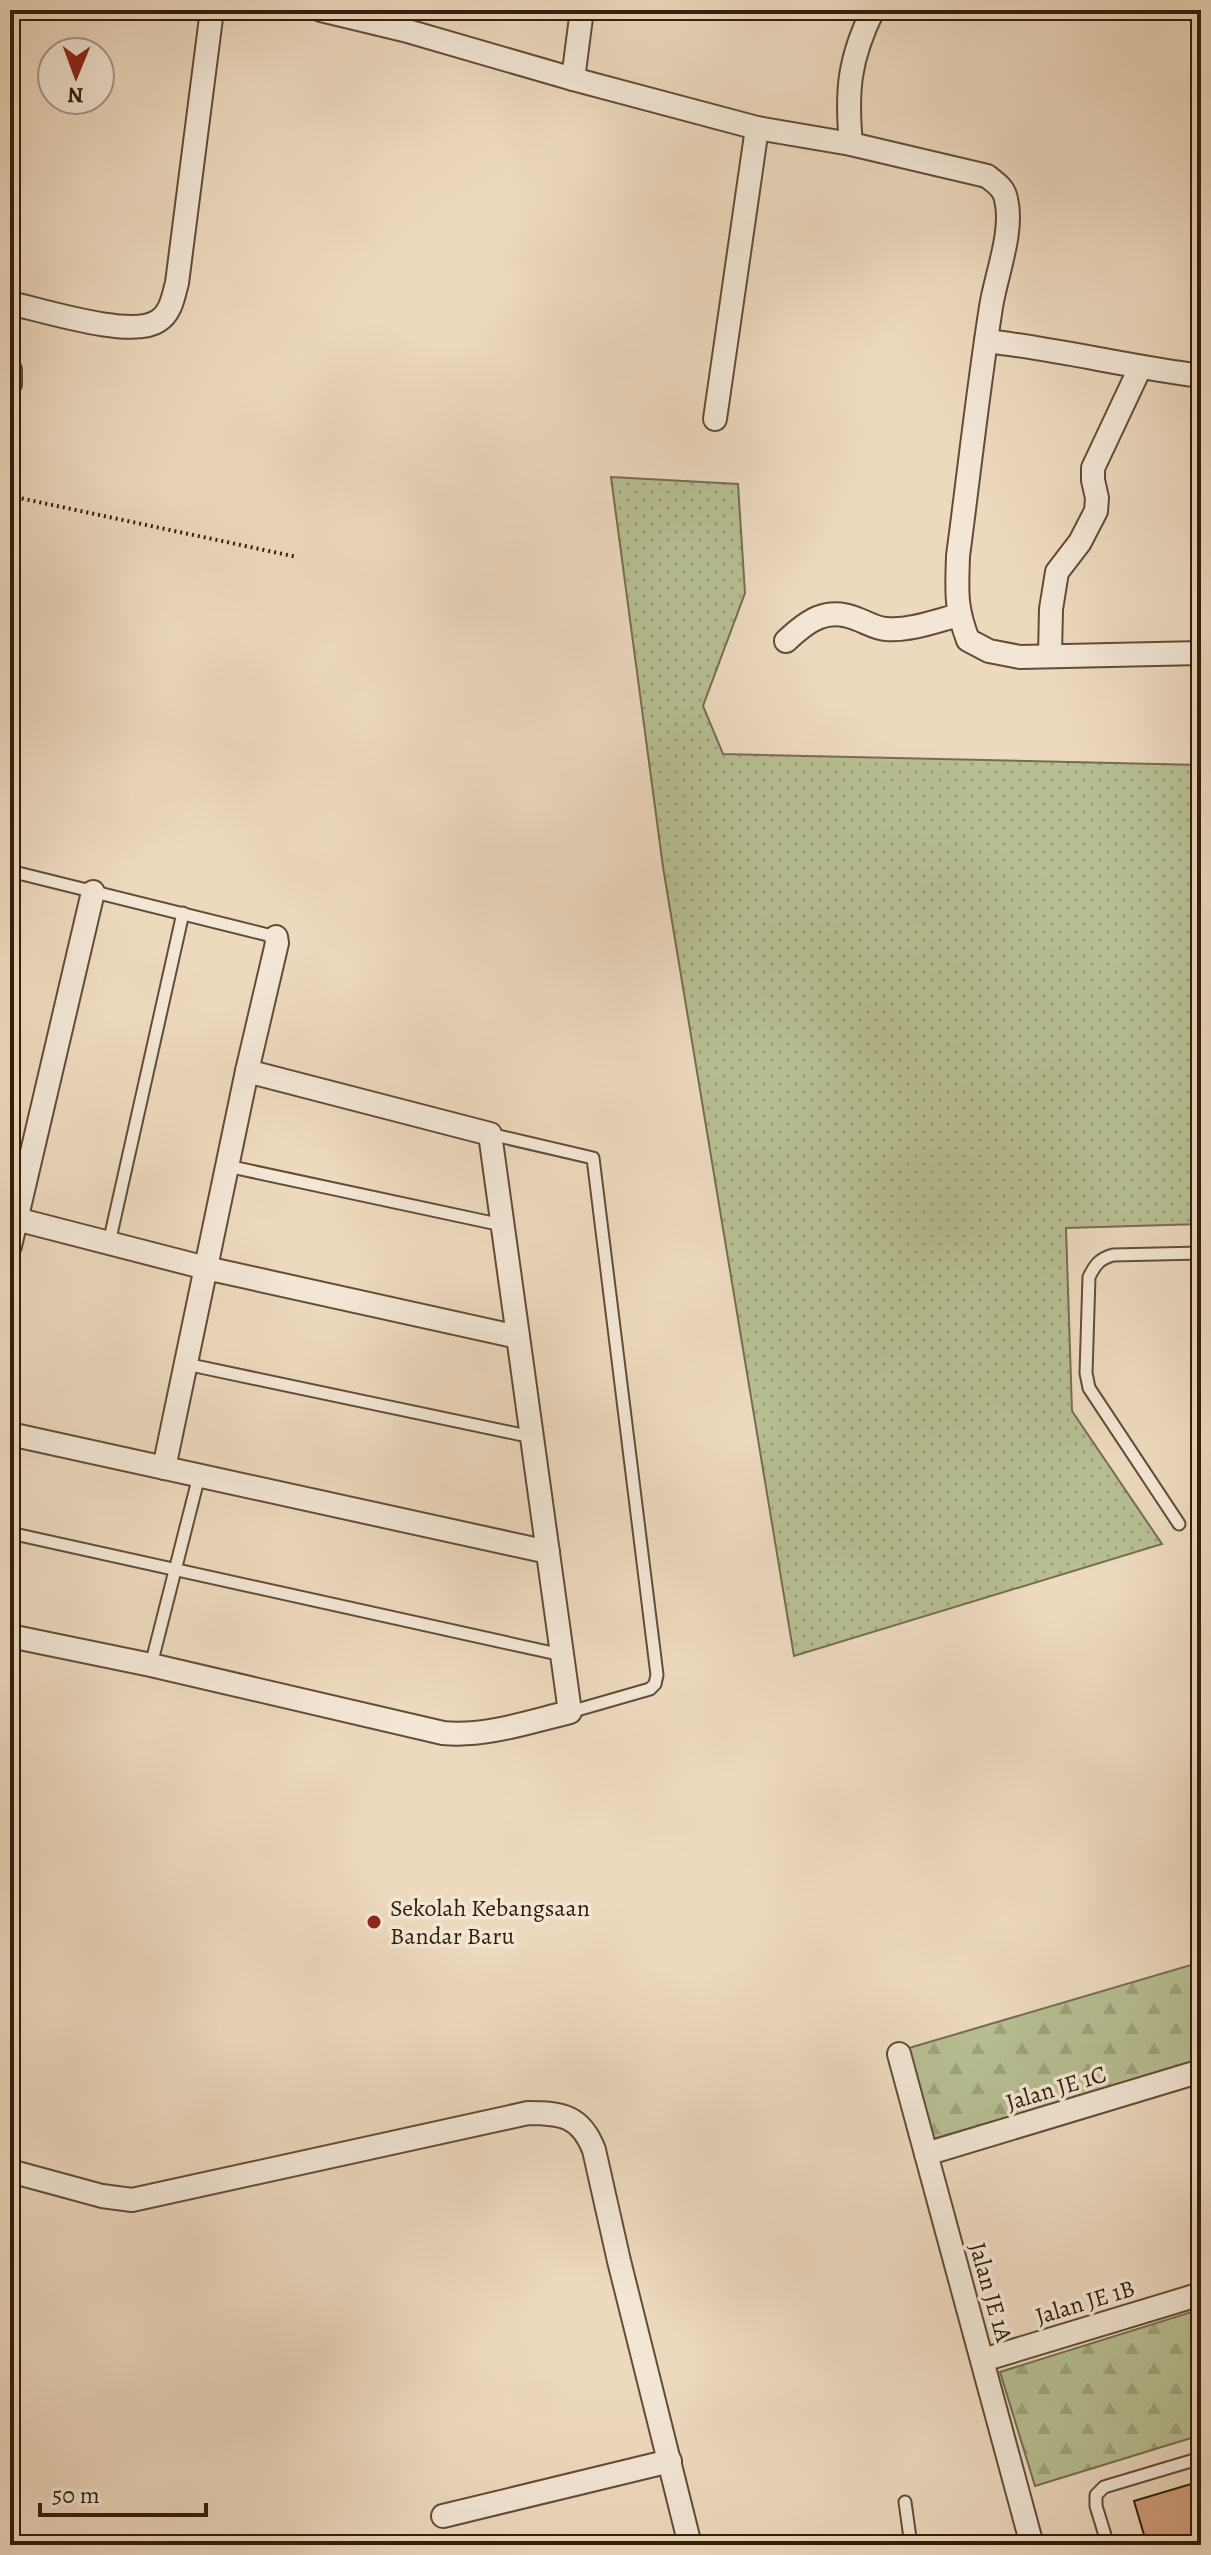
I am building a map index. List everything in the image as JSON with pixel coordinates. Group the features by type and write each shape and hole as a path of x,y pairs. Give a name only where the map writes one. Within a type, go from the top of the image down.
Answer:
{"street":[{"path":"10,303 121,328 142,327 157,322 168,311 177,283 212,10"},
{"path":"321,10 403,20 573,79 757,128 851,144 987,176 1000,185 1006,198 1008,217 986,341 958,556 959,615 968,640 989,651 1020,657 1201,653"},
{"path":"573,79 582,10"},
{"path":"851,144 848,94 851,65 873,10"},
{"path":"715,419 757,128"},
{"path":"986,341 1044,348 1140,368 1201,376"},
{"path":"1050,656 1051,609 1057,572 1080,542 1096,511 1093,468 1140,368"},
{"path":"10,370 10,384"},
{"path":"786,641 820,615 838,614 883,629 901,629 959,615"},
{"path":"10,1246 16,1219 20,1162 93,892"},
{"path":"164,1468 276,937"},
{"path":"10,1636 151,1665 443,1733 464,1735 488,1732 570,1712 490,1134 247,1071"},
{"path":"16,1219 206,1268 518,1337"},
{"path":"10,1434 548,1552"},
{"name":"Jalan JE 1A","path":"899,2054 1032,2545"},
{"name":"Jalan JE 1C","path":"926,2154 1201,2071"},
{"path":"10,2171 102,2196 132,2200 528,2113 551,2113 568,2118 580,2125 589,2136 594,2150 690,2545"},
{"name":"Jalan JE 1B","path":"983,2360 1201,2294"},
{"path":"443,2516 670,2461"}],"lane":[{"path":"10,871 276,937"},
{"path":"109,1243 183,913"},
{"path":"490,1134 593,1158 657,1675 650,1689 570,1712"},
{"path":"227,1166 502,1225"},
{"path":"1179,1524 1089,1388 1086,1373 1089,1277 1101,1258 1113,1255 1201,1253"},
{"path":"186,1364 532,1437"},
{"path":"151,1665 199,1476"},
{"path":"10,1533 562,1655"},
{"path":"1108,2545 1096,2506 1096,2495 1104,2487 1201,2458"},
{"path":"905,2502 911,2545"}],"path":[{"path":"10,496 297,557"}],"green space":[{"path":"611,477 738,484 745,593 703,706 723,754 1201,765 1201,1224 1066,1228 1072,1411 1162,1544 794,1656 663,867"},
{"path":"1201,1962 1201,2060 933,2139 909,2048"},
{"path":"1201,2309 1201,2435 1035,2486 1000,2372"}],"building":[{"path":"1201,2481 1201,2545 1147,2545 1134,2501"}],"place":[{"name":"Sekolah Kebangsaan Bandar Baru","path":"374,1922"}]}
